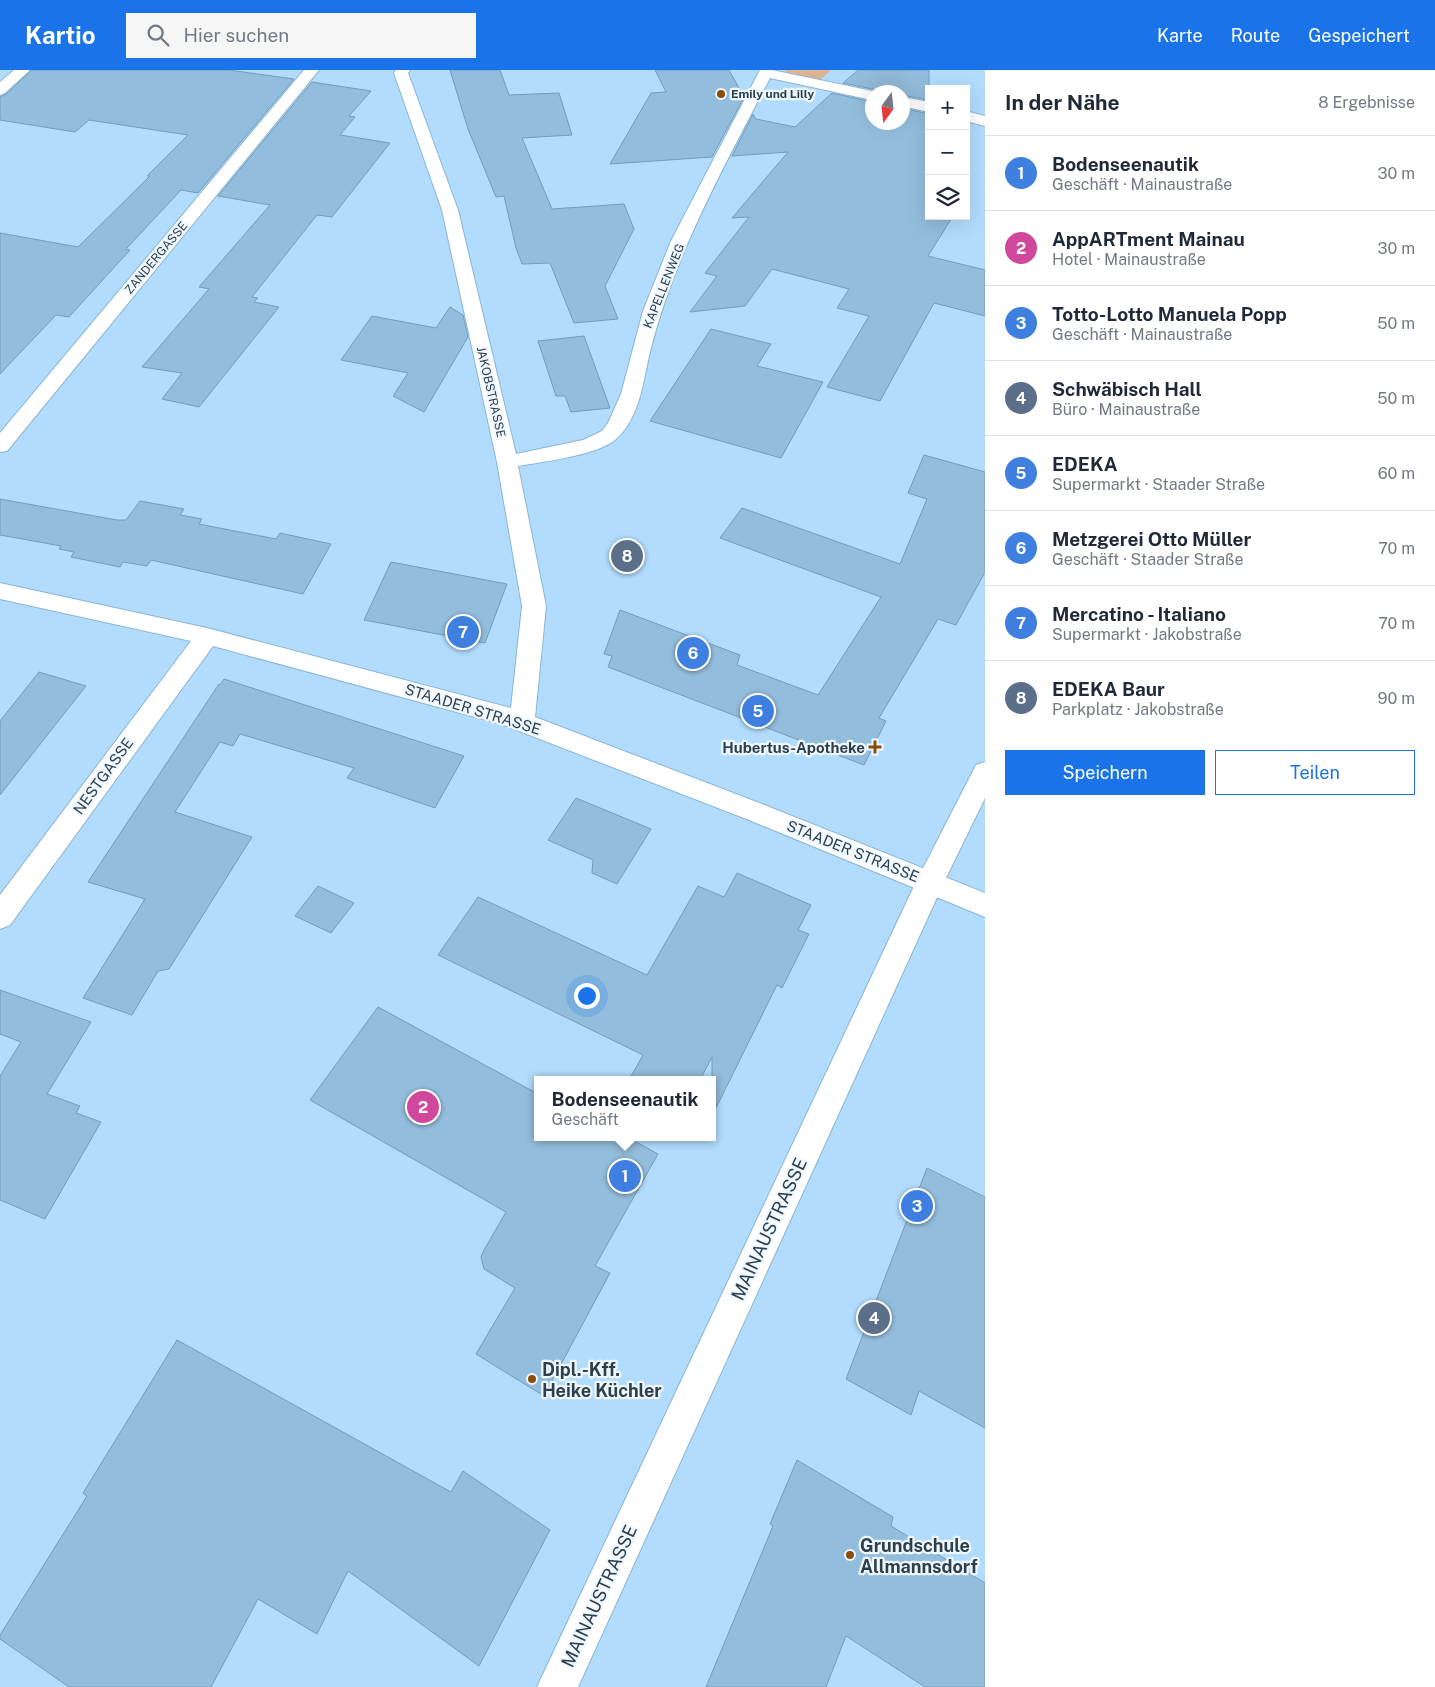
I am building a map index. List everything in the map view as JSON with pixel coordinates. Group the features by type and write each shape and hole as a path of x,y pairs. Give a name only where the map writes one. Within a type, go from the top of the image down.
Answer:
{"street":[{"path":"0,90 23,70"},
{"name":"ZANDERGASSE","path":"0,446 312,70"},
{"path":"382,70 402,71"},
{"name":"JAKOBSTRASSE","path":"402,71 450,210 507,462 534,606 522,722"},
{"path":"764,72 865,94"},
{"name":"KAPELLENWEG","path":"507,462 582,446 608,436 623,416 649,318 698,205 764,72"},
{"path":"910,103 925,106"},
{"path":"970,117 985,121"},
{"name":"STAADER STRASSE","path":"0,591 207,636 522,722 985,905"},
{"name":"NESTGASSE","path":"0,917 207,636"},
{"name":"MAINAUSTRASSE","path":"557,1687 930,882 985,772"}],"shaded area":[{"path":"785,70 831,70 819,81 786,73"}],"building":[{"path":"32,70 229,70 294,79 198,193 181,190 126,249 130,250 69,317 56,315 0,374 0,233 78,247 150,176 147,176 188,135 89,120 75,132 0,120 0,97 6,94"},
{"path":"450,70 500,70 509,95 559,93 572,135 522,138 552,209 624,204 634,229 605,286 618,319 574,323 550,263 522,264 516,248 504,196 496,197 468,129"},
{"path":"655,70 729,70 744,97 712,157 610,164 651,93 666,92"},
{"path":"858,70 929,70 929,85 925,85 925,99 910,96 910,85 865,85 865,88 843,83"},
{"path":"312,82 371,91 349,116 355,117 340,135 390,143 332,217 317,215 252,297 258,298 254,302 279,307 199,407 162,399 182,373 142,367 209,289 199,287 270,205 218,196"},
{"path":"832,93 865,100 865,130 910,130 910,110 925,113 925,220 950,220 928,256 985,270 985,316 934,303 880,401 827,387 869,316 837,308 849,289 772,269 745,306 690,312 717,276 705,273 749,217 732,218 788,152 732,156 753,114 756,119 795,127"},
{"path":"450,307 463,315 468,337 424,412 393,396 408,373 341,360 372,316 436,328"},
{"path":"711,329 771,344 757,366 823,382 781,458 650,421"},
{"path":"584,336 610,408 571,412 565,396 556,396 538,341"},
{"path":"924,455 985,472 985,572 956,625 938,619 879,718 886,721 864,765 608,667 612,656 604,654 620,610 740,655 737,665 818,695 881,597 720,538 742,508 900,564 927,499 908,493"},
{"path":"0,499 117,520 126,520 140,501 184,509 180,515 202,519 199,524 276,539 280,533 331,544 303,594 151,560 147,566 123,562 120,567 71,557 74,552 59,549 61,546 0,535"},
{"path":"391,562 507,584 485,643 364,620"},
{"path":"39,672 86,686 0,795 0,721"},
{"path":"224,679 464,756 435,808 347,778 354,768 240,734 233,746 220,742 175,812 252,837 169,969 158,971 132,1015 83,998 145,899 88,882"},
{"path":"576,798 651,829 617,884 592,873 593,860 548,840"},
{"path":"737,873 811,905 798,930 809,934 782,988 777,985 716,1108 716,1076 712,1076 712,1057 702,1076 631,1076 643,1055 438,955 478,897 647,975 698,886 724,897"},
{"path":"318,886 354,903 331,933 295,916"},
{"path":"0,990 91,1022 47,1094 80,1106 76,1113 101,1122 45,1219 0,1200 0,1076 21,1042 0,1034"},
{"path":"378,1007 534,1092 534,1141 634,1141 658,1154 595,1266 610,1273 544,1396 476,1354 515,1288 484,1269 481,1257 506,1212 310,1100"},
{"path":"927,1168 985,1197 985,1428 919,1391 911,1415 846,1379"},
{"path":"177,1340 451,1492 463,1471 550,1530 479,1666 348,1571 317,1634 258,1599 211,1687 69,1687 0,1639 0,1635 87,1496 83,1493"},
{"name":"Grundschule Allmannsdorf","path":"797,1460 893,1517 891,1526 985,1583 985,1687 925,1687 846,1636 826,1687 706,1687 773,1526 770,1524"}],"place":[{"name":"Emily und Lilly","path":"721,94"},
{"name":"EDEKA Baur","path":"627,556"},
{"name":"Mercatino - Italiano","path":"463,632"},
{"name":"Metzgerei Otto Müller","path":"693,653"},
{"name":"EDEKA","path":"758,711"},
{"name":"Hubertus-Apotheke","path":"875,747"},
{"name":"AppARTment Mainau","path":"423,1107"},
{"name":"Bodenseenautik","path":"625,1176"},
{"name":"Totto-Lotto Manuela Popp","path":"917,1206"},
{"name":"Schwäbisch Hall","path":"874,1318"},
{"name":"Dipl.-Kff. Heike Küchler","path":"532,1379"},
{"name":"Grundschule Allmannsdorf","path":"850,1555"}]}
